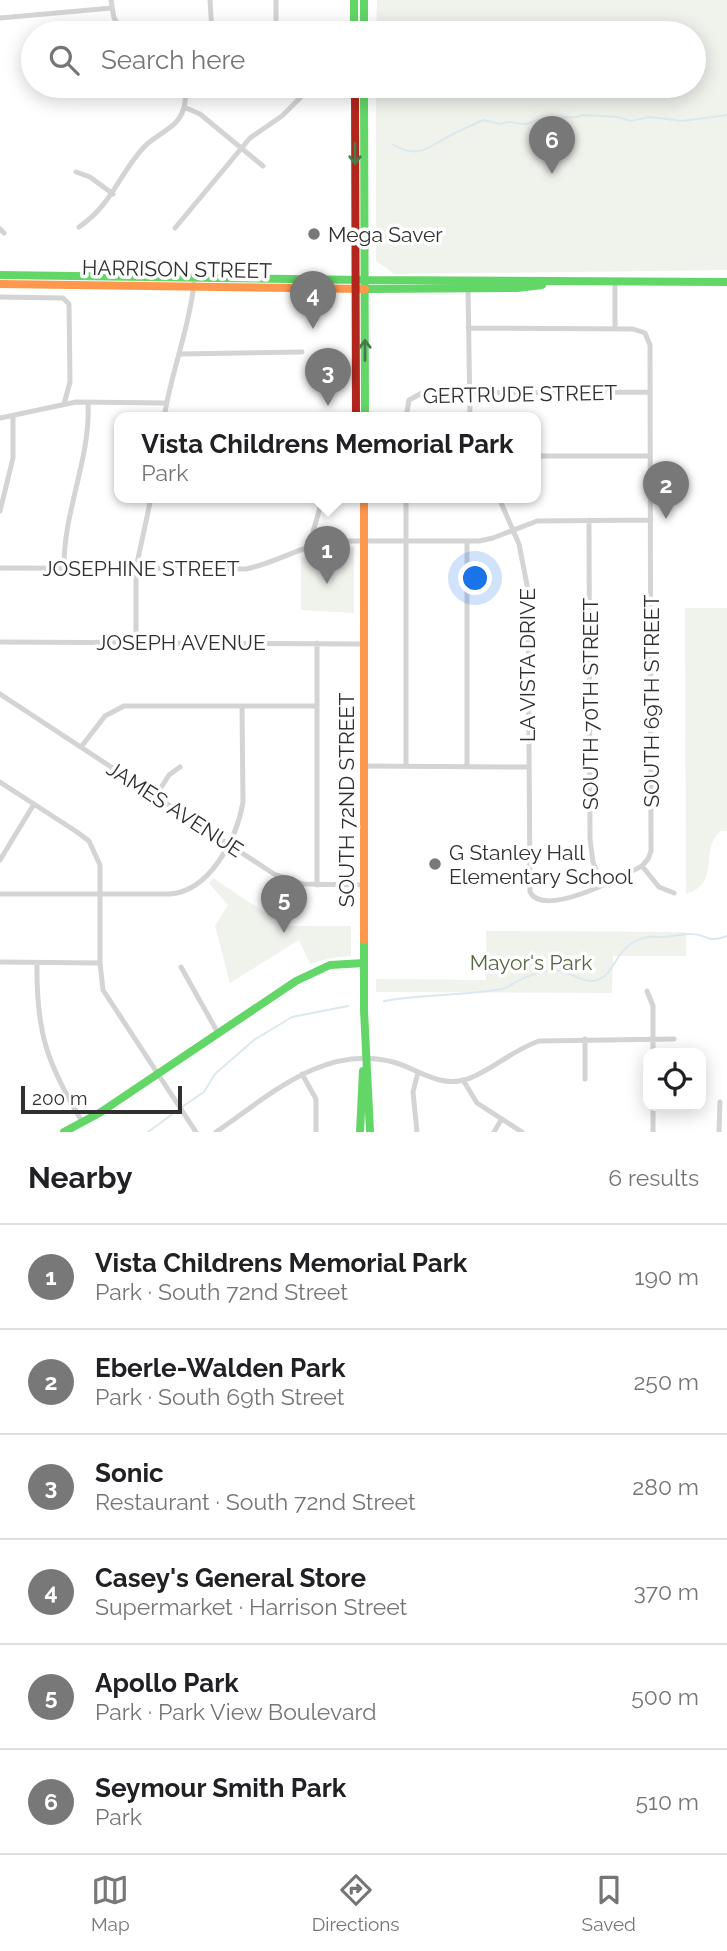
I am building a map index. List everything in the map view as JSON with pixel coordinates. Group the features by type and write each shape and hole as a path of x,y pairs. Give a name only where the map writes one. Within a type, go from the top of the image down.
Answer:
{"main road":[{"path":"354,0 354,21"},
{"path":"364,0 364,21"},
{"path":"355,98 356,412"},
{"path":"364,98 365,412"},
{"name":"HARRISON STREET","path":"0,275 194,282"},
{"name":"HARRISON STREET","path":"0,284 727,282"},
{"name":"SOUTH 72ND STREET","path":"362,503 365,1059 370,1132"},
{"path":"64,1132 83,1123 296,981 316,970 342,963 364,963"},
{"name":"SOUTH 72ND STREET","path":"360,1132 365,1059"}],"street":[{"path":"111,0 118,21"},
{"path":"210,0 211,21"},
{"path":"276,0 276,21"},
{"path":"0,18 112,8"},
{"path":"79,227 113,194 137,155 176,122 184,107 184,98"},
{"path":"175,228 255,133 282,116 300,98"},
{"path":"184,107 200,114 263,166"},
{"path":"76,172 90,177 113,194"},
{"path":"468,328 615,329 615,281"},
{"path":"165,412 189,320 194,282"},
{"path":"468,284 470,412"},
{"path":"0,297 63,298 69,303 70,382 64,404"},
{"name":"SOUTH 69TH STREET","path":"615,329 643,332 649,340 651,355 652,844 649,857 642,866"},
{"path":"180,354 302,352"},
{"name":"GERTRUDE STREET","path":"406,412 407,403 416,395 650,392"},
{"path":"0,418 88,401 166,403"},
{"path":"64,569 66,530 87,441 88,401"},
{"path":"0,511 13,458 13,416"},
{"path":"541,456 650,456"},
{"path":"136,643 136,568 150,503"},
{"path":"406,503 406,766"},
{"name":"LA VISTA DRIVE","path":"501,503 523,557 528,590 530,888 535,898 568,897 602,885"},
{"path":"317,544 313,532 321,504"},
{"name":"SOUTH 70TH STREET","path":"589,520 591,845 594,868 602,885"},
{"name":"JOSEPHINE STREET","path":"0,568 246,569 331,541 467,541 493,538 537,521 651,520"},
{"path":"467,541 467,767"},
{"name":"JOSEPH AVENUE","path":"0,642 363,644"},
{"path":"317,642 317,886"},
{"name":"JAMES AVENUE","path":"0,694 274,874 317,886 364,885"},
{"path":"81,747 104,716 124,706 316,706"},
{"path":"0,894 169,894 188,891 206,878 237,828 243,802 242,706"},
{"path":"363,766 528,767"},
{"path":"155,797 169,775 180,767"},
{"path":"0,782 89,842 100,865 100,963 103,990 196,1132"},
{"path":"0,860 34,804"},
{"path":"602,885 642,866 659,887 674,893"},
{"path":"0,962 100,963"},
{"path":"37,963 38,1012 47,1055 83,1123"},
{"path":"181,967 218,1033"},
{"path":"647,991 653,1006 653,1048"},
{"path":"216,1132 302,1074 335,1060 393,1062 442,1080 463,1080 524,1046 551,1040 674,1038"},
{"path":"584,1079 585,1039"},
{"path":"417,1132 413,1092 418,1072"},
{"path":"302,1074 316,1099 316,1132"},
{"path":"463,1080 477,1103 522,1132"},
{"path":"720,1102 719,1130 727,1127"},
{"path":"653,1111 653,1132"},
{"path":"494,1132 502,1119"}],"green space":[{"path":"377,0 727,0 727,270 394,274 376,261 376,98 706,98 706,21 376,21"},
{"path":"354,547 354,613 301,610 301,558 323,549"},
{"path":"685,608 727,608 727,831 721,831 714,839 704,882 686,894"},
{"path":"213,878 285,926 351,926 351,956 310,964 299,940 230,983 215,926 228,905 209,883"},
{"name":"Mayor's Park","path":"486,931 686,932 686,956 613,956 612,993 376,992 376,979 486,980"}],"waterway":[{"path":"392,144 410,151 424,150 483,120 500,124 526,124 545,118 582,115 618,117 630,121 650,117 682,121 727,115"},
{"path":"384,1001 502,989 528,976 551,970 593,981 604,977 627,947 644,938 688,934 711,939 727,936"},
{"path":"182,1107 204,1092 215,1074 254,1040 292,1017 348,1006"},
{"path":"148,1132 178,1110"}],"traffic: fast":[{"path":"354,0 354,21"},
{"path":"364,0 364,21"},
{"path":"364,98 365,412"},
{"path":"0,275 365,280"},
{"path":"365,280 727,282"},
{"path":"365,289 517,288 542,285"},
{"path":"364,940 364,1010 370,1132"},
{"path":"64,1132 101,1112 296,981 330,965 364,963"},
{"path":"360,1132 363,1071"}],"traffic: slow":[{"path":"0,284 365,289"},
{"path":"364,503 364,940"}],"traffic: jam":[{"path":"355,98 356,412"}],"place":[{"name":"Seymour Smith Park","path":"552,174"},
{"name":"Mega Saver","path":"314,234"},
{"name":"Casey's General Store","path":"313,329"},
{"name":"Sonic","path":"328,406"},
{"name":"Eberle-Walden Park","path":"666,519"},
{"name":"Vista Childrens Memorial Park","path":"327,584"},
{"name":"G Stanley Hall Elementary School","path":"435,864"},
{"name":"Apollo Park","path":"284,933"}]}
